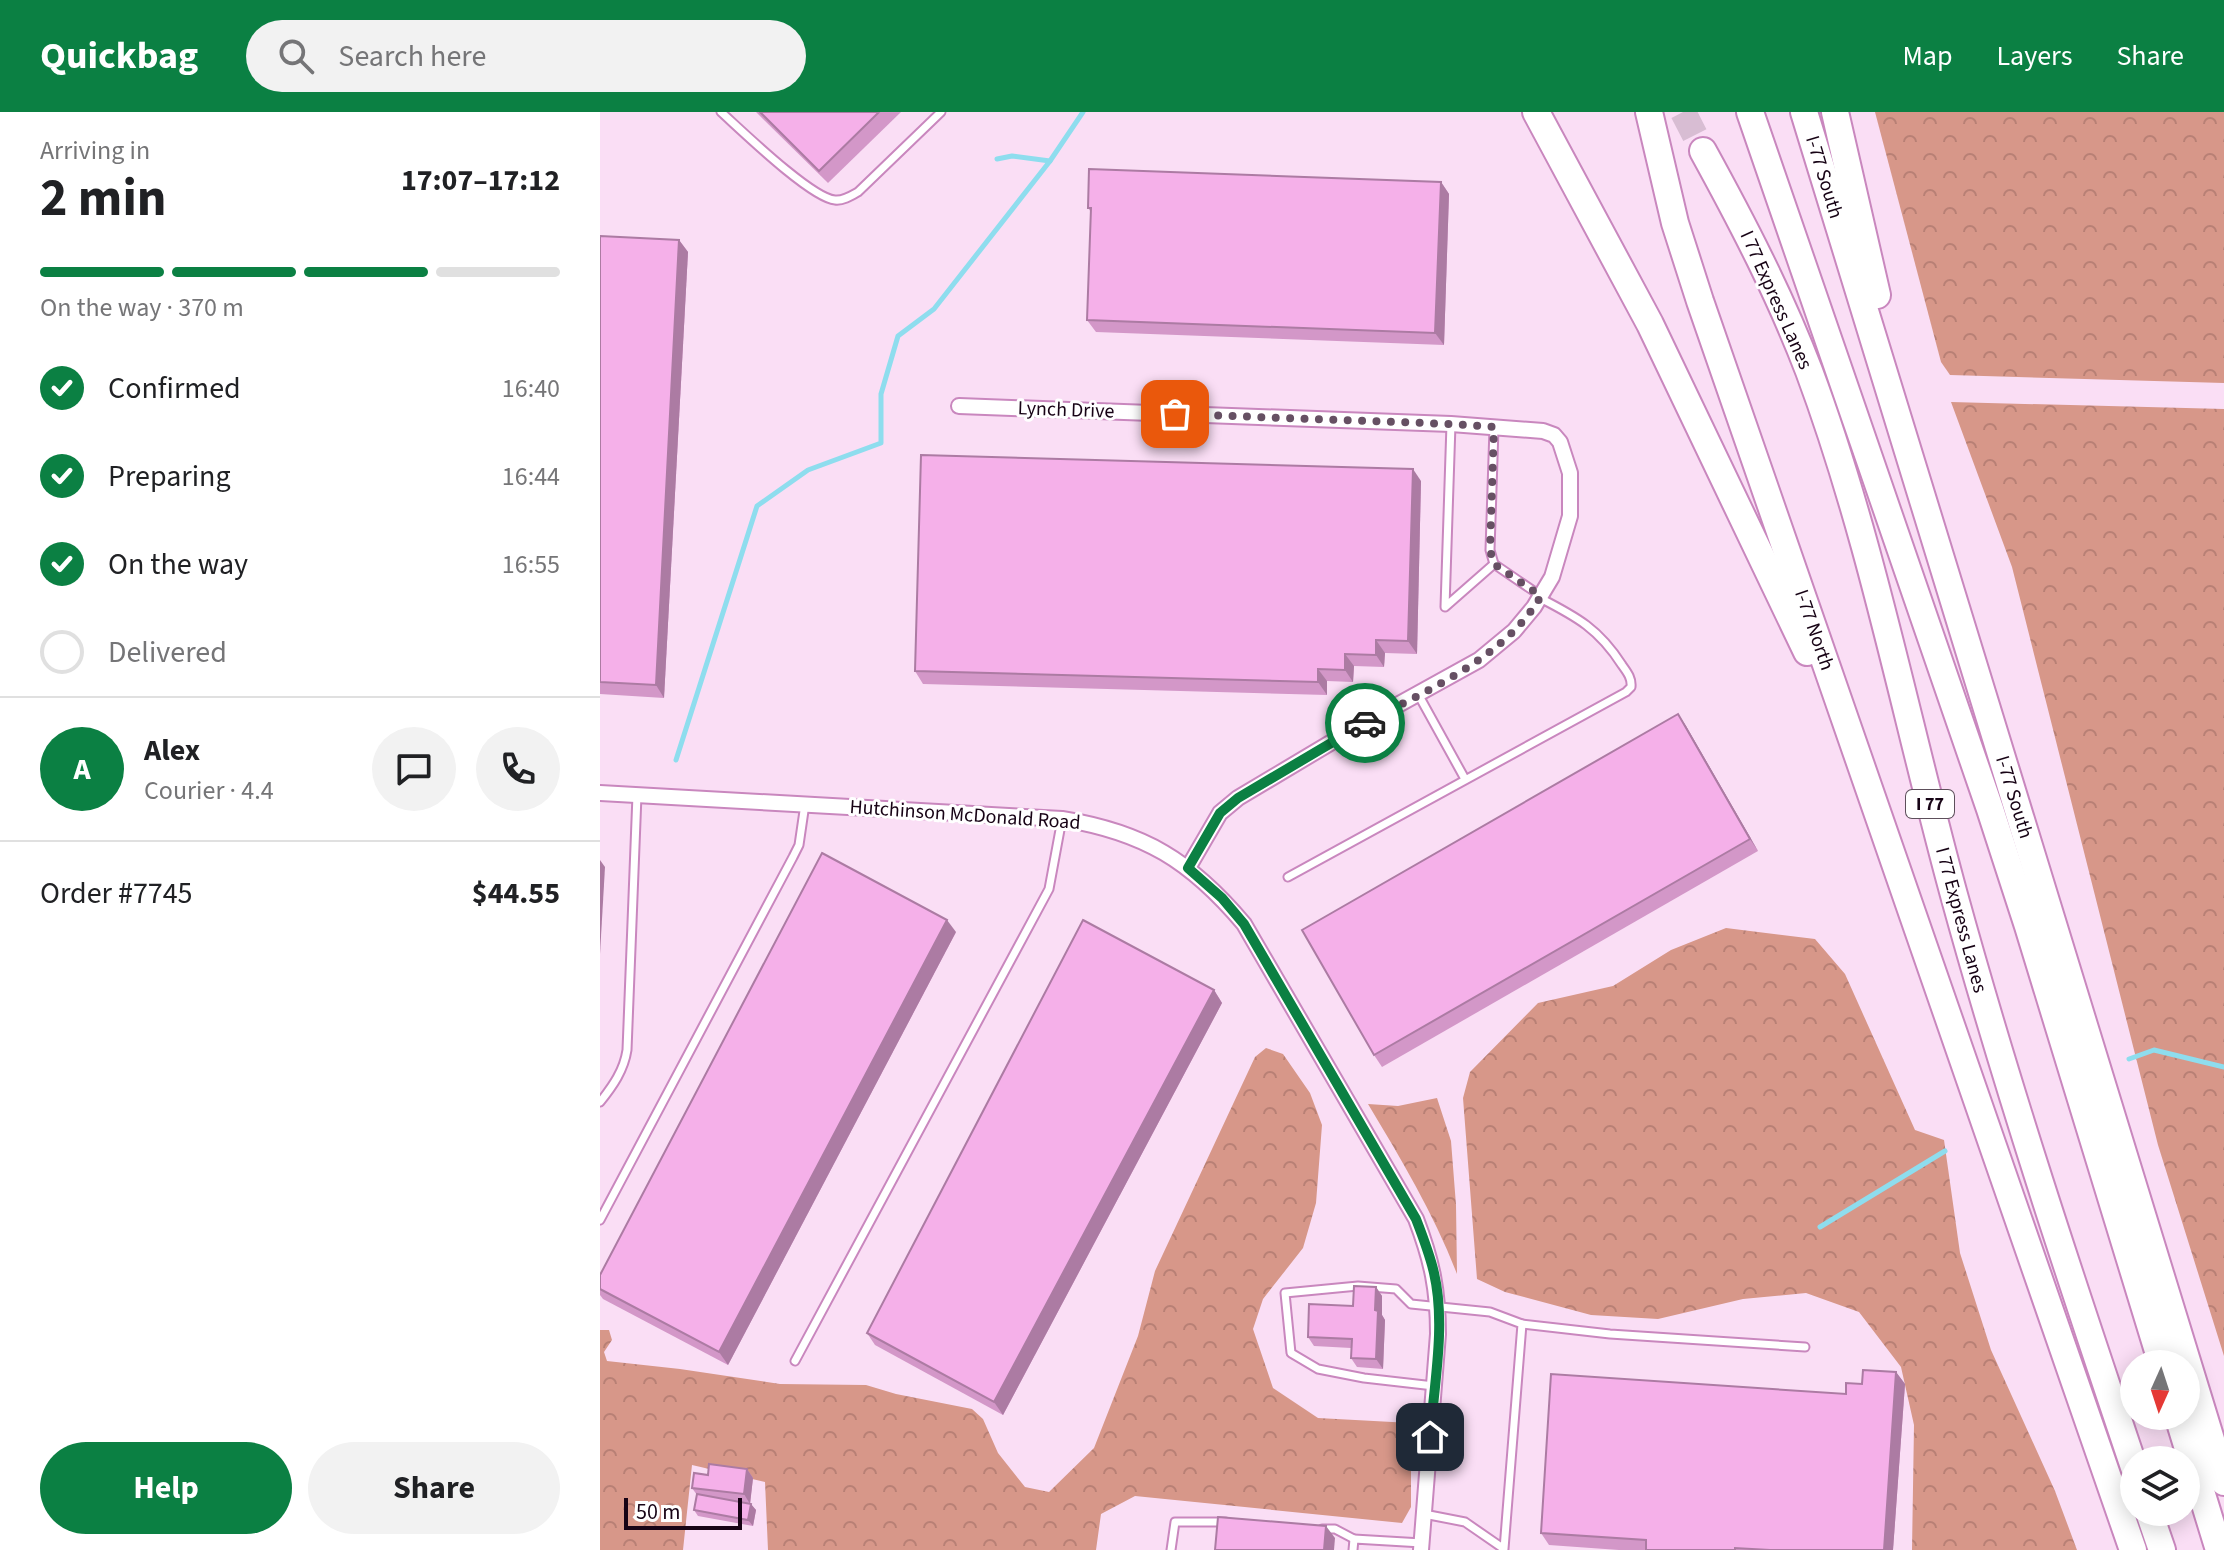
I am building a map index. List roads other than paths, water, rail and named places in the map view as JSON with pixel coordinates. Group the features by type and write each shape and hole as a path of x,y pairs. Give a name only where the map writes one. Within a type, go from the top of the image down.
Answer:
{"highway":[{"path":"1536,112 1650,324 1862,767"},
{"name":"I-77 North","path":"1649,112 1664,182 1687,261 2133,1550"},
{"name":"I 77 Express Lanes","path":"1750,112 1990,809 2158,1350"},
{"name":"I-77 South","path":"1804,112 2224,1482"},
{"path":"1835,112 1927,513"},
{"name":"I 77 Express Lanes","path":"1703,151 1775,292 1808,368 1837,453 1869,562 1987,1012 2054,1230 2127,1446"},
{"path":"2182,1430 2219,1550"},
{"path":"2154,1526 2162,1550"}],"street":[{"name":"Lynch Drive","path":"959,406 1451,424 1543,431 1554,435 1560,442 1570,473 1570,516 1552,577 1514,631 1479,660 1238,798 1220,813 1188,868"},
{"name":"Hutchinson McDonald Road","path":"600,793 1062,819 1093,824 1121,832 1166,853 1222,898 1244,924 1416,1219 1427,1247 1435,1276 1438,1305 1421,1546"}],"lane":[{"path":"721,112 770,156 823,197 835,201 845,199 868,184 941,112"},
{"path":"1451,424 1445,607 1494,564"},
{"path":"1288,877 1631,687 1630,677 1609,644 1592,628 1540,597 1494,564 1490,550 1494,427"},
{"path":"1418,694 1465,779"},
{"path":"602,1098 625,1063 627,1050 637,795"},
{"path":"600,1220 799,845 805,804"},
{"path":"795,1361 1049,889 1062,819"},
{"path":"1434,1386 1318,1369 1291,1353 1285,1293 1358,1286 1396,1289 1411,1304 1490,1312 1522,1324 1610,1334 1805,1347"},
{"path":"1424,1514 1465,1522 1506,1549 1522,1324"},
{"path":"1171,1550 1175,1522 1243,1523"},
{"path":"1320,1528 1335,1529 1354,1539 1421,1546"},
{"path":"1353,1550 1354,1539"}],"waterway":[{"path":"676,760 757,506 808,470 881,443 881,394 898,336 934,309 1050,161 1083,112"},
{"path":"997,159 1012,156 1050,161"},
{"path":"2129,1059 2154,1050 2224,1067"},
{"path":"1820,1227 1945,1151"}],"tunnel":[{"path":"1683,112 1703,151"}]}
